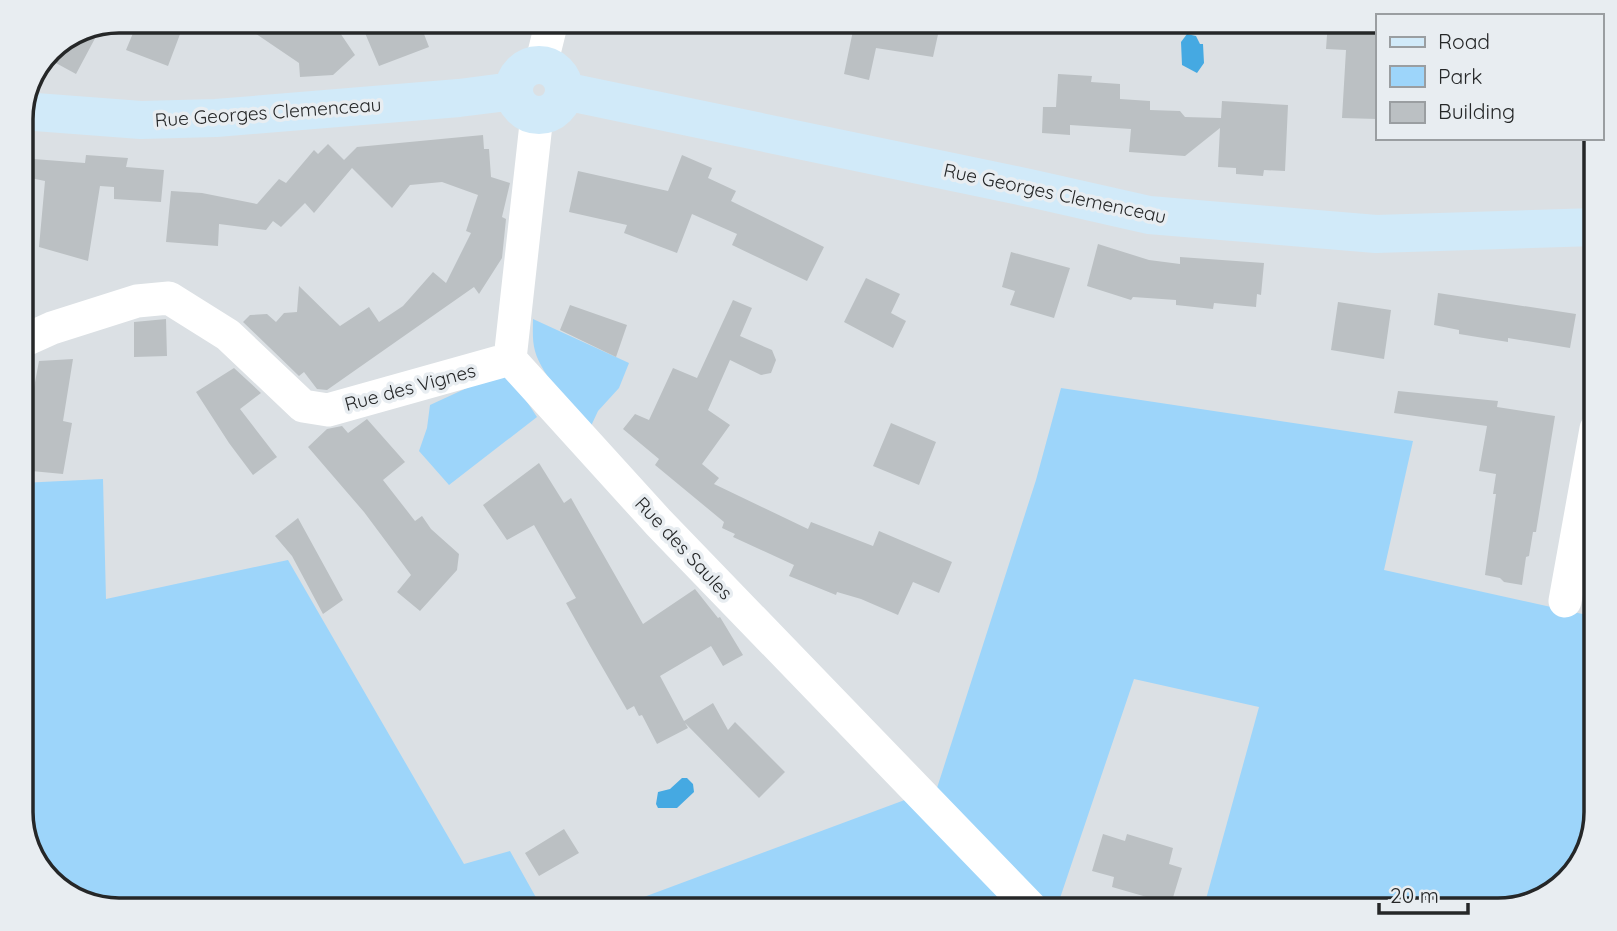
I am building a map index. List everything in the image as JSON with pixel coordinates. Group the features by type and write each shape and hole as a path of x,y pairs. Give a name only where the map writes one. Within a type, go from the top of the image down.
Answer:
{"street":[{"path":"510,359 539,91 550,33"},
{"name":"Rue Georges Clemenceau","path":"33,112 141,120 216,118 539,91 1034,189 1149,215 1376,234 1584,227"},
{"name":"Rue des Vignes","path":"33,337 137,301 169,298 228,335 303,406 328,410 510,359"},
{"name":"Rue des Saules","path":"510,359 668,532 1021,898"},
{"path":"1565,601 1584,496"}],"green space":[{"path":"533,319 629,363 619,388 598,411 591,426 544,371 533,343"},
{"path":"506,370 537,417 449,485 419,451 427,428 430,405"},
{"path":"1061,388 1413,441 1384,570 1584,614 1584,811 1581,834 1566,864 1541,886 1509,897 1206,898 1259,707 1134,679 1060,898 641,898 937,788 1036,480"},
{"path":"103,479 106,599 288,560 464,864 510,851 536,898 120,898 97,895 67,880 45,855 33,817 33,482"}],"shaded area":[{"path":"1187,34 1196,36 1200,44 1203,44 1204,63 1197,73 1182,65 1181,42"},
{"path":"682,778 687,778 693,784 694,792 677,808 658,808 658,792 670,789"}],"building":[{"path":"133,33 180,33 168,66 126,50"},
{"path":"255,33 340,33 355,55 333,75 300,77 299,63"},
{"path":"365,33 424,33 429,47 379,66"},
{"path":"853,33 938,33 933,57 876,48 869,80 844,74"},
{"path":"1327,33 1376,33 1376,119 1342,118 1346,50 1326,49"},
{"path":"96,37 76,74 56,63 72,48"},
{"path":"1058,74 1092,76 1091,82 1120,84 1120,99 1150,101 1150,110 1180,111 1185,117 1221,118 1222,101 1288,105 1285,171 1264,170 1263,176 1236,174 1236,168 1218,167 1220,128 1185,156 1129,152 1131,129 1070,125 1070,135 1042,133 1043,107 1056,107"},
{"path":"483,135 484,149 489,149 491,177 510,183 502,217 506,219 502,258 479,294 474,287 327,390 317,389 304,372 299,376 243,322 250,315 267,314 276,322 284,313 297,312 299,286 340,326 369,307 379,322 403,306 433,272 446,283 471,233 466,231 478,195 442,182 410,185 392,208 352,168 314,213 305,203 281,227 273,221 266,230 219,224 218,246 166,242 171,191 202,193 257,204 279,179 286,183 314,150 318,154 328,144 344,160 357,147"},
{"path":"86,155 128,158 126,167 164,170 161,202 114,199 114,187 100,186 88,261 39,247 45,181 33,178 33,159 85,163"},
{"path":"682,155 712,168 708,178 736,191 731,201 824,247 807,281 732,245 737,234 692,214 677,253 624,233 627,225 569,212 578,171 668,191"},
{"path":"1098,244 1149,260 1180,264 1180,257 1264,263 1261,295 1257,294 1256,307 1214,303 1213,309 1176,305 1176,300 1133,297 1131,300 1087,286"},
{"path":"1011,252 1070,268 1054,318 1010,305 1015,291 1002,287"},
{"path":"866,278 900,294 891,313 906,321 893,348 844,322"},
{"path":"1438,293 1576,314 1570,348 1508,338 1508,342 1459,334 1459,330 1434,325"},
{"path":"733,300 752,308 740,336 772,350 776,360 771,373 761,375 730,360 708,410 730,425 702,464 719,478 714,484 808,529 811,522 873,546 879,531 952,562 939,593 913,582 898,615 861,599 837,592 836,595 789,576 794,565 733,537 735,534 722,528 724,522 655,465 659,459 623,429 635,414 649,420 673,368 697,378"},
{"path":"1338,302 1391,310 1384,359 1331,350"},
{"path":"570,305 627,325 616,357 560,330"},
{"path":"166,319 167,356 134,357 134,322"},
{"path":"73,359 63,421 72,423 63,474 33,471 33,393 39,361"},
{"path":"234,368 261,393 240,409 277,457 253,475 196,392"},
{"path":"1398,391 1498,401 1497,407 1555,416 1536,532 1533,532 1529,556 1526,557 1522,585 1485,575 1496,494 1493,494 1496,474 1479,471 1487,426 1394,413"},
{"path":"367,419 405,462 383,480 415,521 422,516 431,529 459,554 457,570 420,611 397,592 411,575 364,512 308,447 327,429 342,426 348,433"},
{"path":"891,423 936,442 919,485 873,466"},
{"path":"539,463 564,503 571,498 643,624 695,589 718,618 720,617 743,655 723,666 711,646 660,676 684,721 713,703 728,730 735,722 785,772 759,798 685,723 688,728 657,744 642,715 639,716 634,706 627,710 590,646 566,603 576,598 534,525 507,540 483,505"},
{"path":"298,518 343,600 323,614 292,556 275,536"},
{"path":"564,829 579,853 539,876 525,853"},
{"path":"1103,834 1125,841 1127,834 1173,848 1169,864 1182,868 1173,898 1150,898 1112,887 1114,877 1092,871"}]}
